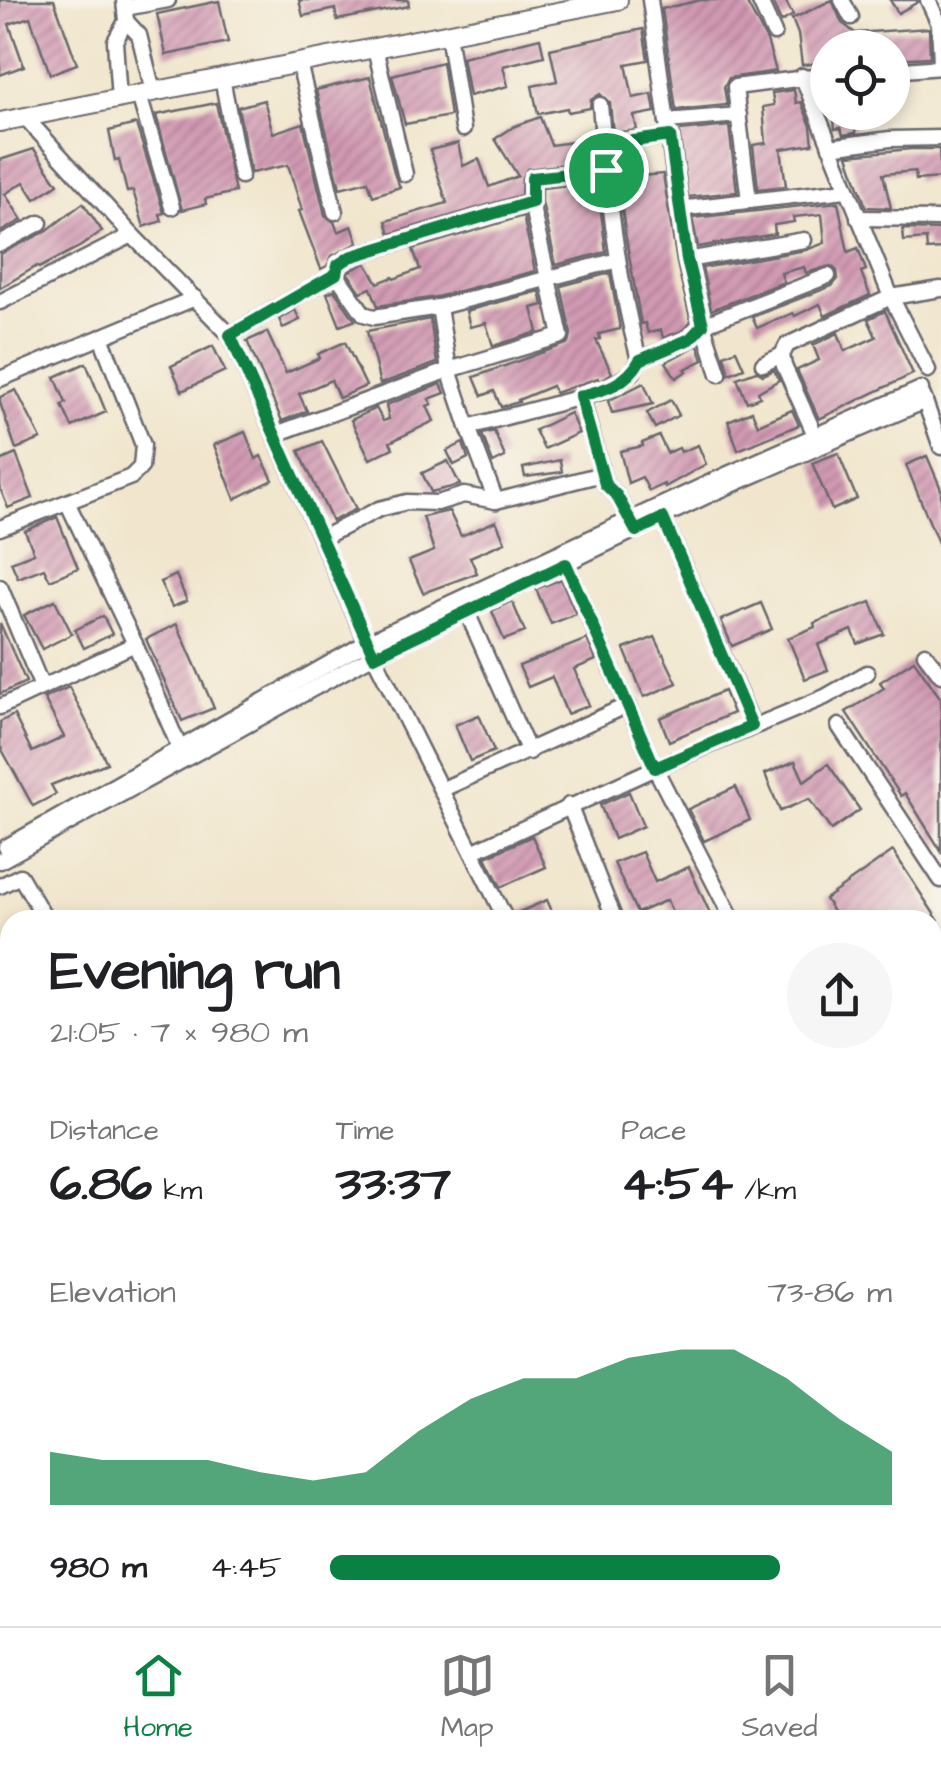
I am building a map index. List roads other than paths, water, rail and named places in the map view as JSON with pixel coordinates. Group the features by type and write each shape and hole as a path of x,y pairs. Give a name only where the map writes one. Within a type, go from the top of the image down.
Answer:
{"street":[{"path":"125,10 168,0"},
{"path":"0,122 618,0"},
{"path":"650,0 687,260 719,374"},
{"path":"759,0 774,33"},
{"path":"842,0 851,17"},
{"path":"910,68 941,65 939,24 928,0"},
{"path":"125,10 139,36 146,94 172,207"},
{"path":"119,100 115,41 125,10"},
{"path":"448,33 463,128"},
{"path":"375,48 405,174"},
{"path":"299,63 335,212"},
{"path":"802,76 891,297 934,367 923,395 939,439"},
{"path":"748,201 736,87 810,76"},
{"path":"222,78 241,176"},
{"path":"600,106 618,260 628,320 640,360"},
{"path":"604,145 738,115"},
{"path":"26,116 230,335 371,649 501,910"},
{"path":"830,147 890,139 941,138"},
{"path":"276,434 448,370 561,336 532,202 532,178 606,170"},
{"path":"679,209 846,190"},
{"path":"532,202 350,257 338,265 336,274 364,314 374,317 440,306 618,260"},
{"path":"858,218 941,219"},
{"path":"0,244 40,222"},
{"path":"0,302 132,234"},
{"path":"687,260 804,240"},
{"path":"230,335 336,274"},
{"path":"468,427 619,384 634,372 640,360 690,339 703,325 828,276"},
{"path":"762,364 782,355 787,346 891,297 941,288"},
{"path":"0,380 195,298"},
{"path":"440,306 448,370 496,501"},
{"path":"0,528 132,477 141,467 143,445 101,337"},
{"path":"782,355 815,435"},
{"path":"0,850 180,749 371,649 815,435 923,395"},
{"path":"634,525 663,518 923,395"},
{"path":"580,396 605,484 634,525"},
{"path":"322,538 379,509 408,502 437,504 464,496 496,501 602,474"},
{"path":"68,504 180,749"},
{"path":"663,518 752,726"},
{"path":"0,860 371,649 466,610 564,559"},
{"path":"564,559 655,768 728,910"},
{"path":"0,587 42,687"},
{"path":"466,610 529,752"},
{"path":"0,707 135,644"},
{"path":"925,654 941,675"},
{"path":"474,851 569,804 825,697 867,673"},
{"path":"443,789 628,705"},
{"path":"839,726 941,880"},
{"path":"569,804 611,910"},
{"path":"0,886 20,876 40,910"}]}
